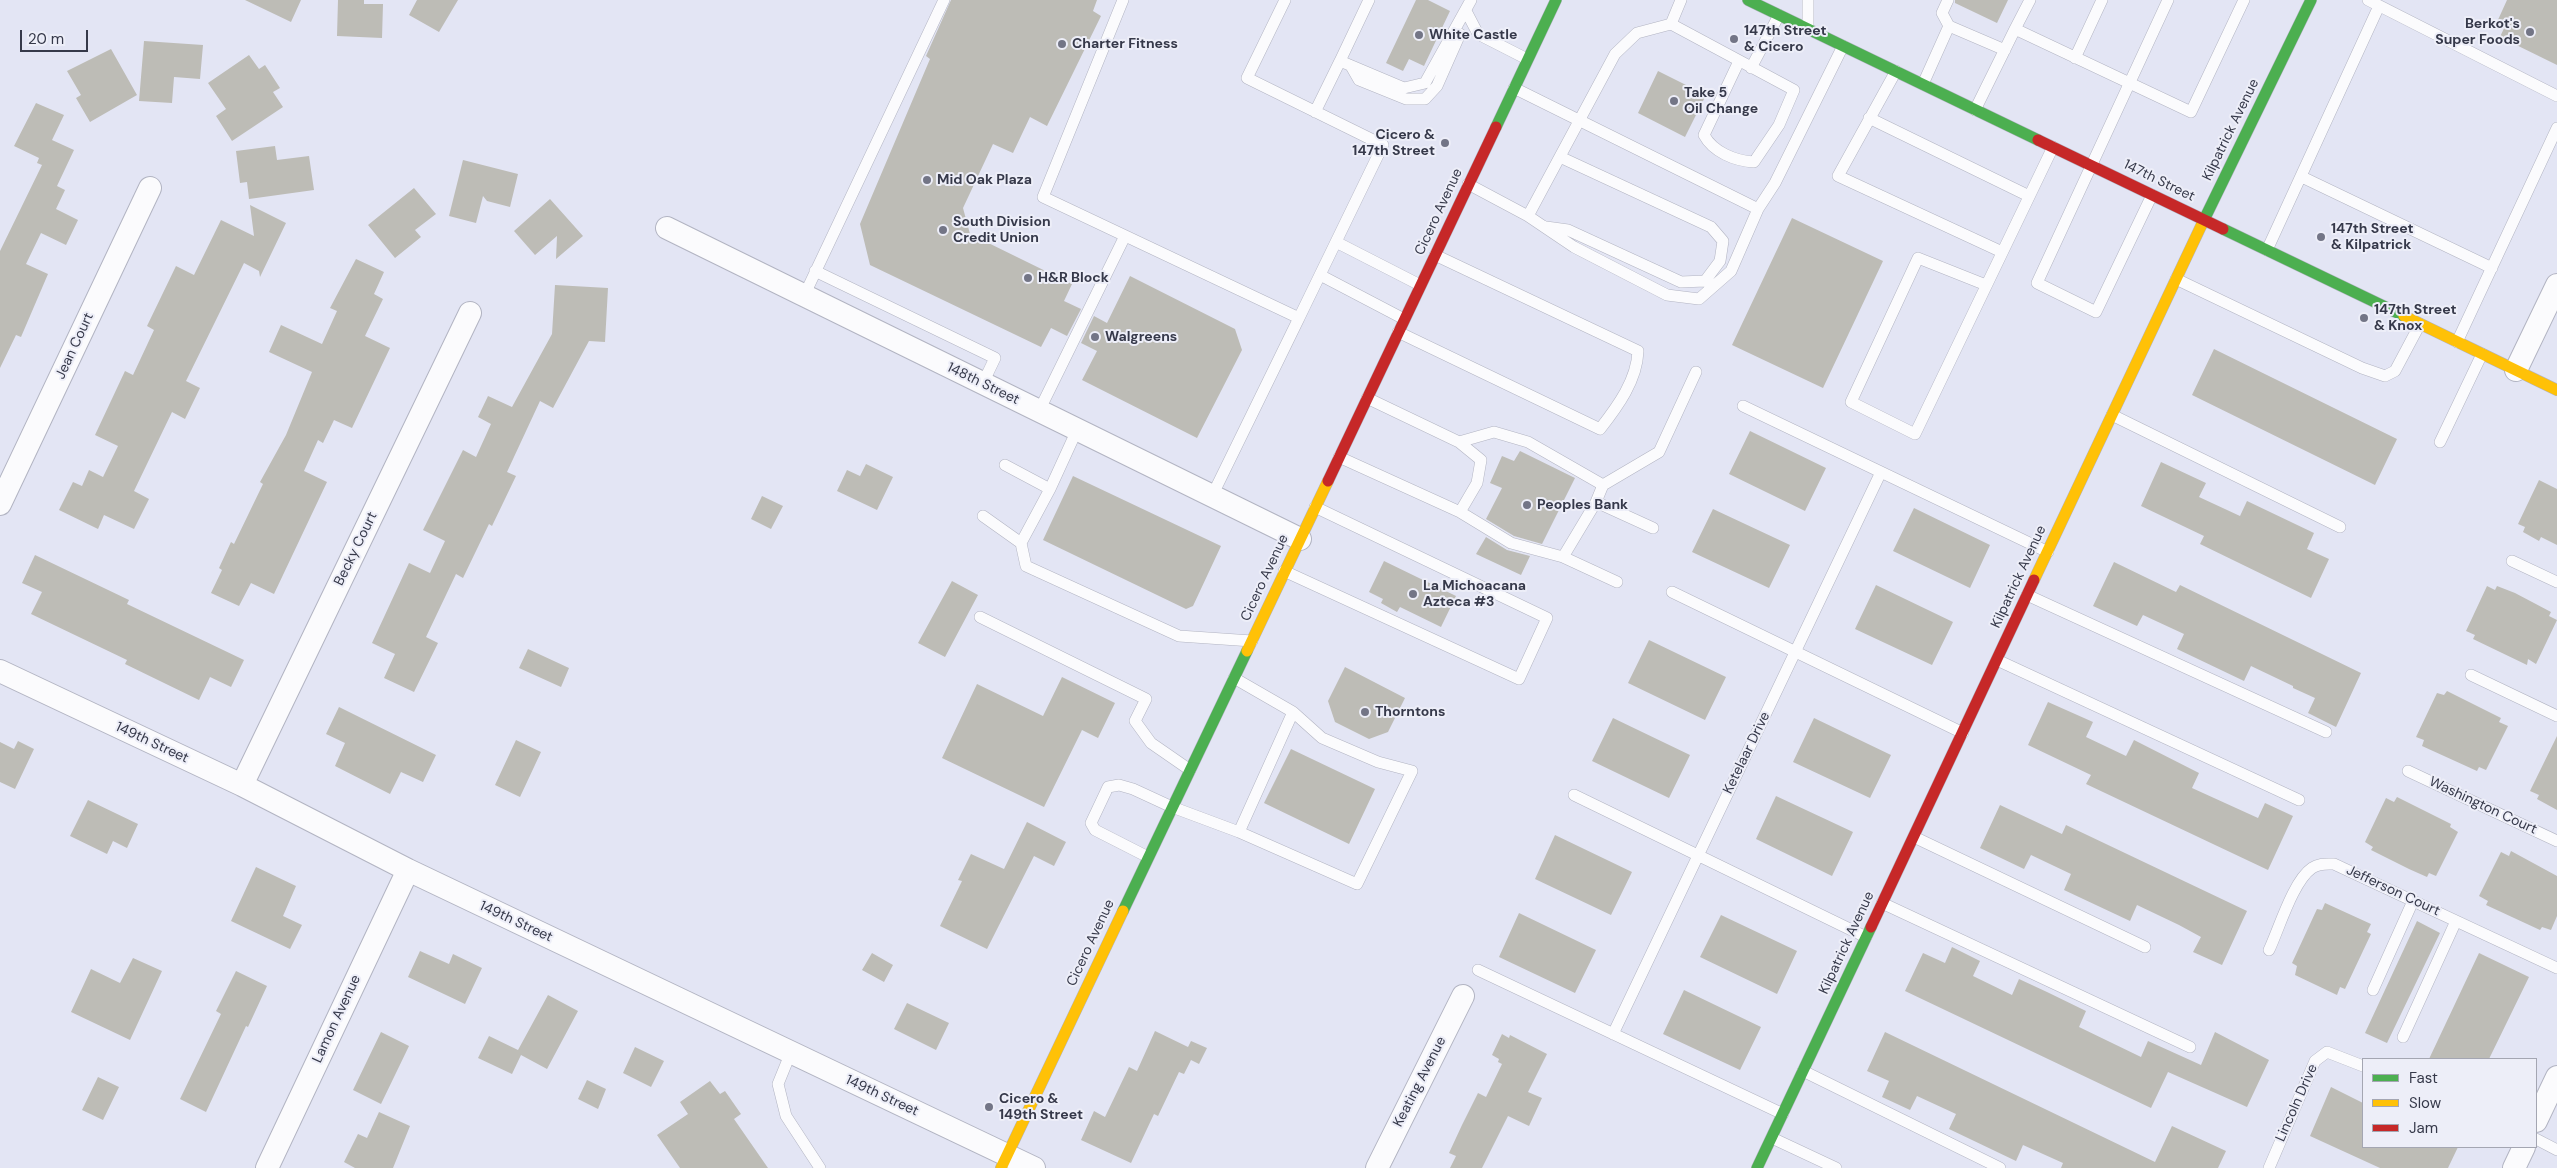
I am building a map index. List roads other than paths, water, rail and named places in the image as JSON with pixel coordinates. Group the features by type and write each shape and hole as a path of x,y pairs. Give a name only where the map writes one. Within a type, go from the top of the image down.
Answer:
{"main road":[{"name":"Cicero Avenue","path":"1004,1162 1556,0"},
{"name":"147th Street","path":"1748,0 2557,390"},
{"name":"Kilpatrick Avenue","path":"1758,1168 2176,279 2311,0"}],"street":[{"name":"Jean Court","path":"0,504 150,188"},
{"name":"148th Street","path":"666,228 1300,539"},
{"path":"2516,370 2557,284"},
{"name":"Becky Court","path":"242,785 470,313"},
{"name":"149th Street","path":"0,671 242,785 408,870 791,1052 1004,1162 1034,1168"},
{"name":"Lamon Avenue","path":"267,1168 408,870"},
{"name":"Keating Avenue","path":"1377,1168 1463,996"},
{"path":"2537,1119 2557,1076"},
{"path":"2514,1168 2524,1148"}],"lane":[{"path":"804,296 944,0"},
{"path":"1124,0 1043,197 1299,318"},
{"path":"1212,496 1383,145 1247,78 1285,0"},
{"path":"1315,112 1345,64 1369,0"},
{"path":"1345,64 1359,80 1406,99 1425,99 1438,86 1460,34 1463,16 1471,0"},
{"path":"1671,24 1681,0"},
{"path":"1808,0 1808,29"},
{"path":"1948,0 1942,13 1949,26 2005,50"},
{"path":"1976,110 2030,0"},
{"path":"2075,58 2102,0"},
{"path":"2152,194 2096,312 2037,283 2168,0"},
{"path":"2015,30 2191,112 2244,0"},
{"path":"2368,0 2557,96"},
{"path":"2267,250 2379,6"},
{"path":"1751,68 1779,15"},
{"path":"1463,16 1478,34 1528,60"},
{"path":"1528,216 1615,54 1636,33 1671,24 1794,90 1779,125 1754,162 1741,161 1727,154 1709,144 1704,135 1739,62"},
{"path":"1922,84 1949,26"},
{"path":"1468,184 1528,216 1574,247 1667,295 1699,299 1731,271 1758,209 1775,183 1844,46"},
{"path":"1896,71 1838,176 2002,252"},
{"path":"1514,88 1758,209"},
{"path":"1869,118 2029,196"},
{"path":"2457,342 2557,128"},
{"path":"1986,285 1918,258 1851,402 1915,434 2053,147"},
{"path":"1544,227 1568,230 1681,282 1705,281 1720,260 1723,241 1711,227 1560,157"},
{"path":"2302,177 2492,268"},
{"path":"1039,411 1125,236"},
{"path":"1336,242 1420,285"},
{"path":"1398,332 1600,429 1617,407 1637,367 1638,350 1434,255"},
{"path":"815,272 995,358 983,384"},
{"path":"1320,275 1404,319"},
{"path":"2176,279 2362,368 2385,376 2395,371 2420,324"},
{"path":"2440,442 2482,354"},
{"path":"1563,557 1604,485 1658,452 1696,372"},
{"path":"1367,398 1459,442 1481,460 1477,483 1460,512"},
{"path":"1743,406 2048,552"},
{"path":"2112,415 2340,527"},
{"path":"1077,430 1050,489 1021,543 1026,566 1179,636 1252,641"},
{"path":"1459,442 1494,432 1528,442 1604,485"},
{"path":"1339,457 1460,512 1511,542 1563,557 1617,582"},
{"path":"1005,465 1050,489"},
{"name":"Ketelaar Drive","path":"1613,1034 1881,472"},
{"path":"1596,502 1652,528"},
{"path":"1284,571 1519,679 1547,618 1315,507"},
{"path":"983,516 1021,543"},
{"path":"2512,561 2557,582"},
{"path":"1672,592 1963,732"},
{"path":"2027,595 2326,732"},
{"path":"980,617 1146,699 1136,721 1151,743 1190,770"},
{"path":"1997,660 2299,800"},
{"path":"2472,675 2557,716"},
{"path":"1149,858 1095,830 1091,823 1108,787 1119,785 1239,832 1357,884 1412,771 1378,762 1322,738 1293,712 1234,678"},
{"path":"1239,832 1293,712"},
{"name":"Washington Court","path":"2408,771 2557,841"},
{"path":"1574,795 1866,937"},
{"path":"1914,837 2145,947"},
{"name":"Jefferson Court","path":"2269,950 2298,885 2311,868 2321,864 2334,864 2557,968"},
{"path":"2373,990 2413,901"},
{"path":"1882,903 2190,1047"},
{"path":"2402,1037 2456,921"},
{"path":"1478,970 1783,1114"},
{"path":"791,1052 778,1084 786,1116 820,1168"},
{"name":"Lincoln Drive","path":"2269,1168 2315,1061 2327,1052 2362,1066"},
{"path":"1803,1071 2000,1168"},
{"path":"1772,1138 1836,1168"},
{"path":"2537,1140 2557,1150"}],"place":[{"name":"Berkot's Super Foods","path":"2530,32"},
{"name":"White Castle","path":"1419,35"},
{"name":"147th Street & Cicero","path":"1734,39"},
{"name":"Charter Fitness","path":"1062,44"},
{"name":"Take 5 Oil Change","path":"1674,101"},
{"name":"Cicero & 147th Street","path":"1445,143"},
{"name":"Mid Oak Plaza","path":"927,180"},
{"name":"South Division Credit Union","path":"943,230"},
{"name":"147th Street & Kilpatrick","path":"2321,237"},
{"name":"H&R Block","path":"1028,278"},
{"name":"147th Street & Knox","path":"2364,318"},
{"name":"Walgreens","path":"1095,337"},
{"name":"Peoples Bank","path":"1527,505"},
{"name":"La Michoacana Azteca #3","path":"1413,594"},
{"name":"Thorntons","path":"1365,712"},
{"name":"Cicero & 149th Street","path":"989,1107"}]}
